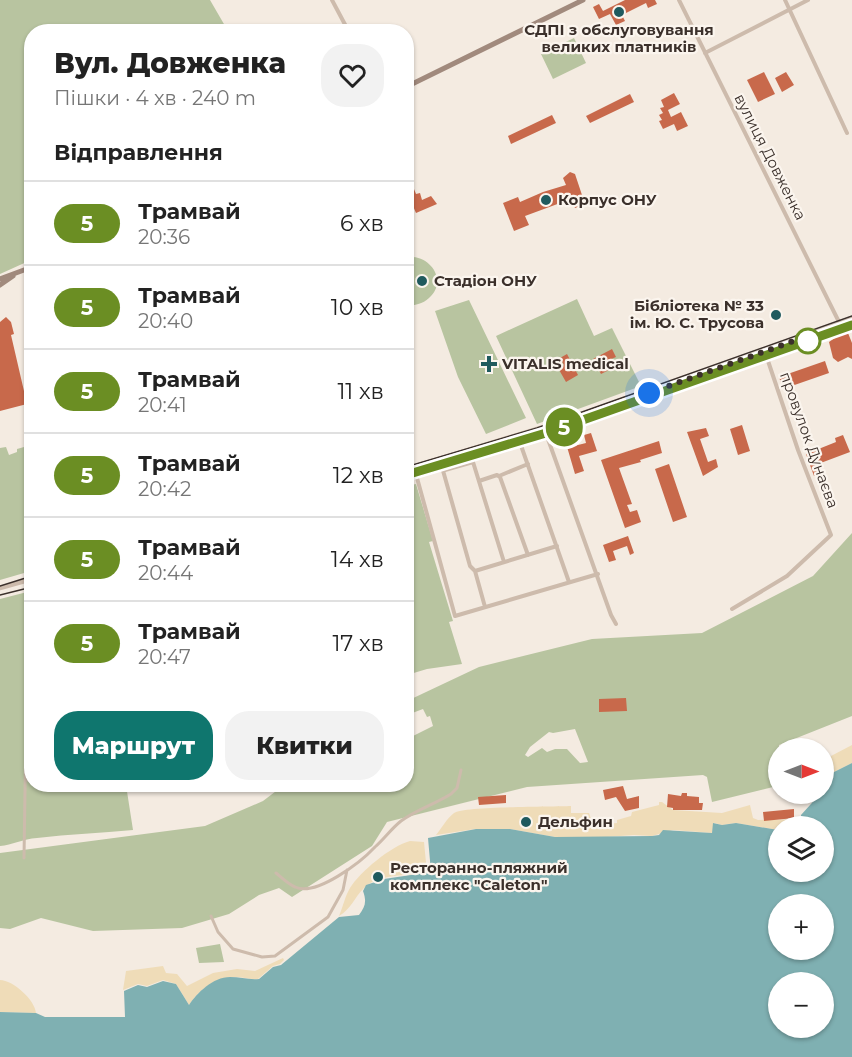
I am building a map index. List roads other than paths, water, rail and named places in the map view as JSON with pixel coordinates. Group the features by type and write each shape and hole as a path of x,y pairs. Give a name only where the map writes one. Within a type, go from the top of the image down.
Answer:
{"main road":[{"path":"414,83 583,0"},
{"path":"0,285 24,271"},
{"path":"0,279 15,275"}],"street":[{"path":"332,0 345,24"},
{"name":"вулиця Довженка","path":"679,0 840,324"},
{"path":"785,0 847,133"},
{"path":"705,53 808,0"},
{"path":"598,574 455,616 414,467 518,437 615,405 852,319"},
{"name":"провулок Дунаєва","path":"732,609 787,576 831,535 798,450 765,352"},
{"path":"544,428 616,624"},
{"path":"518,437 569,582"},
{"path":"440,460 470,566 475,571 485,607"},
{"path":"442,468 445,470 473,462 504,562"},
{"path":"479,481 499,476 528,464"},
{"path":"499,476 528,555"},
{"path":"475,571 557,546"},
{"path":"0,588 24,582"},
{"path":"276,873 295,888 307,890 347,870 375,848 388,831 404,818 451,794 457,788 461,770"},
{"path":"24,858 25,792"},
{"path":"211,916 218,932 232,949 262,957 275,956 328,917 343,890 347,870"}],"water":[{"path":"852,763 852,1057 0,1057 0,1012 36,1013 45,1017 125,1017 124,991 138,985 147,987 163,981 176,984 189,1005 201,991 218,980 230,977 259,979 273,967 281,965 339,917 359,915 365,904 363,891 366,885 384,879 431,872 428,838 476,829 510,829 555,837 652,836 659,835 663,830 712,833 713,823 722,825 736,823 768,828 768,882 834,882 834,816 801,815 811,804 834,804 834,772"}],"tram line":[{"path":"414,465 537,428 852,316"},
{"name":"5","path":"414,473 546,433 852,325"},
{"path":"714,374 796,345"},
{"path":"0,586 24,578"},
{"path":"0,595 24,589"}],"place":[{"name":"СДПІ з обслуговування великих платників","path":"619,12"},
{"name":"Корпус ОНУ","path":"546,200"},
{"name":"Стадіон ОНУ","path":"422,281"},
{"name":"Бібліотека № 33 ім. Ю. С. Трусова","path":"776,315"},
{"name":"VITALIS medical","path":"489,364"},
{"name":"Дельфин","path":"526,822"},
{"name":"Ресторанно-пляжний комплекс \"Caleton\"","path":"378,877"}]}
